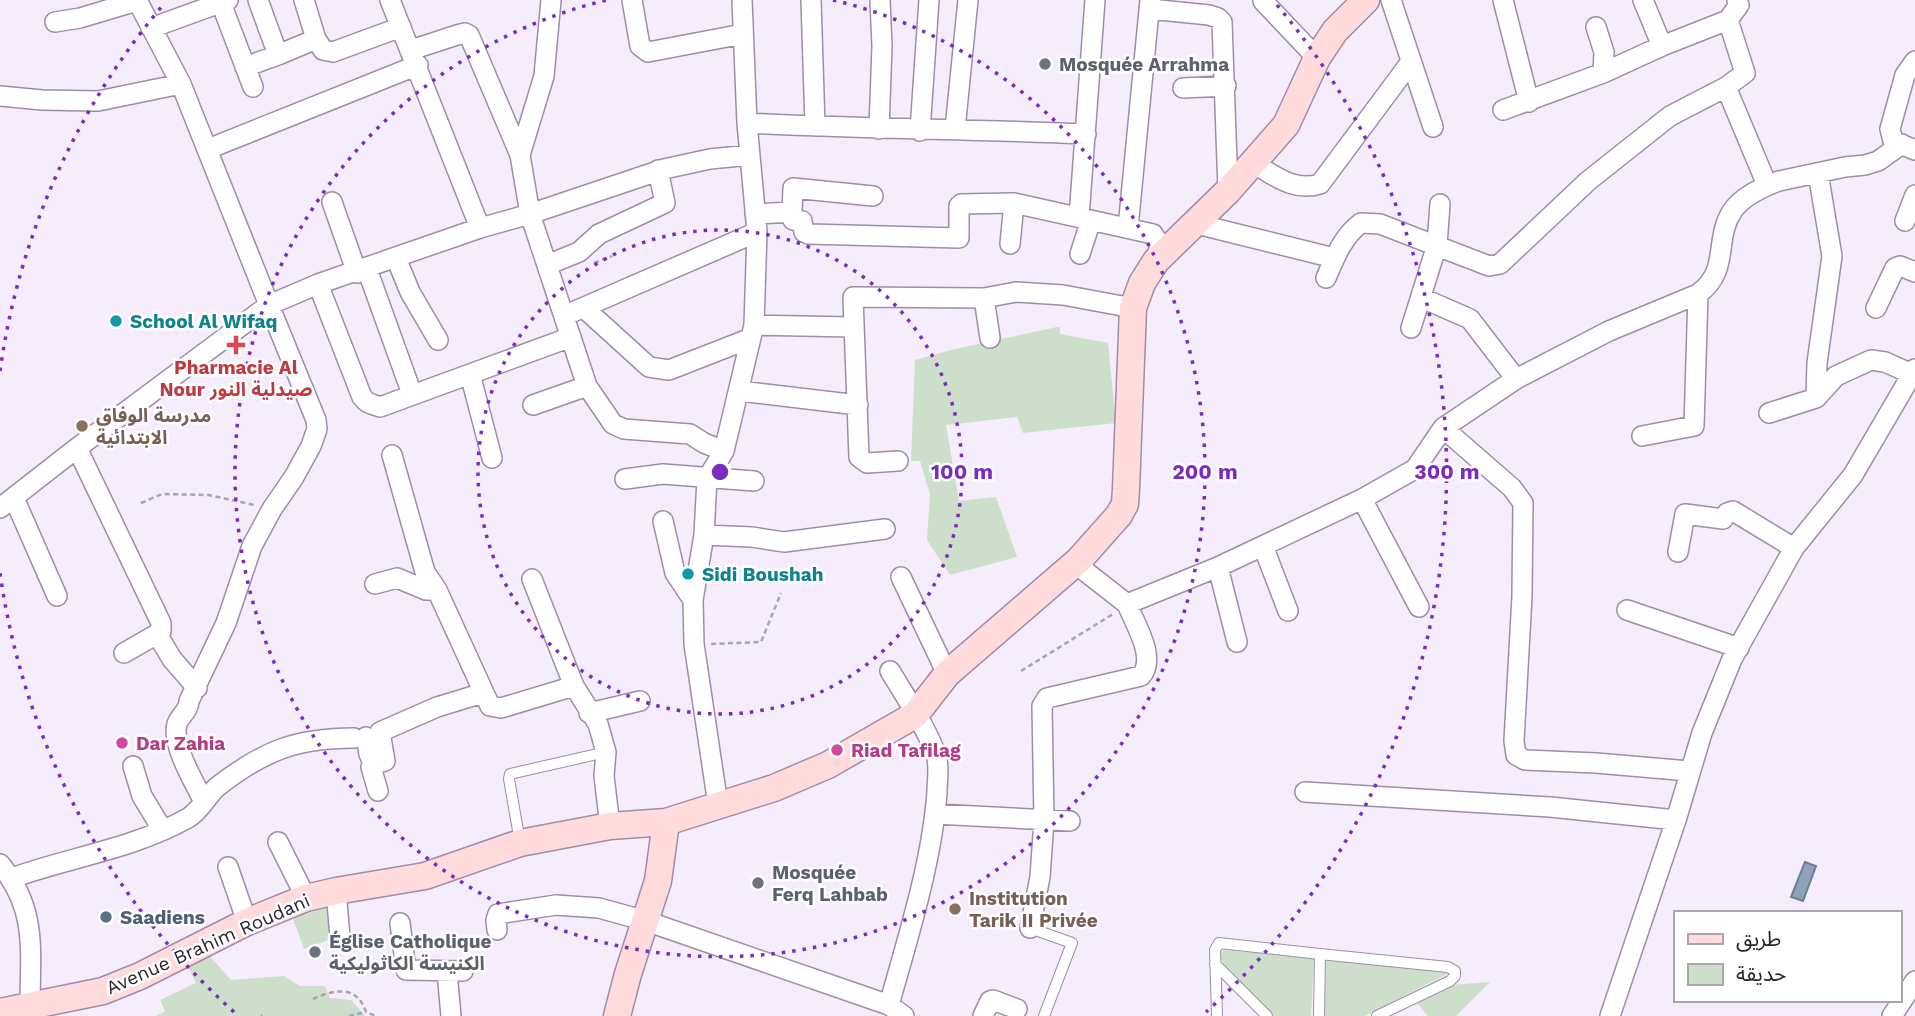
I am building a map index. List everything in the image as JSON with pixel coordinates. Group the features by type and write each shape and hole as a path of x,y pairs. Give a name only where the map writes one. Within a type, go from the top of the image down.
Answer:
{"street":[{"path":"55,22 80,18 137,0 181,84 300,380 317,429 294,477 271,509 252,545 226,623 189,701 189,708 177,723 179,750 204,802"},
{"path":"258,0 278,55"},
{"path":"304,0 321,48 333,52 401,27"},
{"path":"390,0 480,228"},
{"path":"520,155 544,76 551,0"},
{"path":"632,0 640,46 648,52 743,34"},
{"path":"718,805 694,644 693,600 704,535 707,479 724,451 752,332 756,223 747,123 742,0"},
{"path":"811,0 815,127"},
{"path":"879,129 882,46 880,0"},
{"path":"920,131 929,0"},
{"path":"955,129 968,0"},
{"path":"1080,254 1085,218 1086,134 1095,0"},
{"path":"898,461 867,463 861,460 852,300 856,296 984,298 1016,292 1063,295 1133,308 1142,283 1156,261 1228,191 1286,125 1317,58 1335,31 1366,0"},
{"path":"1391,0 1433,127"},
{"path":"1503,0 1529,102"},
{"path":"1643,0 1662,46"},
{"path":"1503,110 1603,73 1728,20 1739,5 1737,0"},
{"path":"151,27 224,1 253,87"},
{"path":"1263,1 1317,58"},
{"path":"1128,228 1150,5 1219,18 1222,22 1228,191"},
{"path":"1326,278 1334,258 1350,232 1362,223 1380,224 1489,266 1500,264 1588,181 1670,116 1726,87 1745,73 1728,20"},
{"path":"1595,27 1604,52 1603,73"},
{"path":"208,149 414,58 457,34 469,35 520,155 530,214 587,386 613,424 624,429 690,434 724,451"},
{"path":"245,67 316,39"},
{"path":"1254,163 1302,188 1320,184 1410,62"},
{"path":"1908,147 1893,141 1890,129 1912,72"},
{"path":"0,96 74,102 98,101 181,84"},
{"path":"1183,88 1226,86"},
{"path":"1726,87 1767,185"},
{"path":"747,123 920,131 955,129 1086,134"},
{"path":"1127,604 1218,567 1362,499 1415,469 1443,428 1516,379 1609,331 1698,294 1710,285 1716,275 1733,210 1767,185 1878,161 1908,147"},
{"path":"57,596 7,503 77,447 269,305 480,228 530,214 658,170 710,159 750,155"},
{"path":"547,265 579,252 599,234 665,203 658,170"},
{"path":"1816,398 1817,363 1832,256 1818,173"},
{"path":"873,196 793,188 793,220 802,221 804,232 808,234 959,237 961,204 1014,203 1153,234 1160,245 1156,261"},
{"path":"1905,221 1915,195"},
{"path":"332,202 412,394"},
{"path":"1010,244 1014,203"},
{"path":"1411,328 1437,245 1440,204"},
{"path":"565,315 756,223 792,212"},
{"path":"1193,223 1334,258"},
{"path":"396,258 410,292 438,340"},
{"path":"1876,308 1895,268 1900,266 1915,272"},
{"path":"318,285 366,402 380,407 571,337"},
{"path":"1642,436 1694,426 1698,294"},
{"path":"984,298 990,338"},
{"path":"1422,298 1470,318 1516,379"},
{"path":"584,308 649,367 669,370 752,332 853,327"},
{"name":"Avenue Brahim Roudani","path":"0,1012 103,991 140,976 247,922 306,898 425,876 520,843 610,826 666,821 774,788 828,765 915,715 947,674 1079,560 1119,515 1125,503 1133,308"},
{"path":"1611,1016 1702,733 1739,648 1794,548 1853,475 1914,372 1871,360 1836,376 1816,398 1769,413"},
{"path":"470,374 492,458"},
{"path":"533,405 587,386"},
{"path":"740,391 858,405"},
{"path":"1443,428 1512,488 1523,503 1522,596 1514,741 1516,755 1525,760 1689,771"},
{"path":"77,447 161,623 161,631 124,653"},
{"path":"392,456 425,572 437,590 490,706 497,709 574,686"},
{"path":"625,479 663,474 754,481"},
{"path":"1362,499 1419,607"},
{"path":"1678,552 1685,513 1723,519 1727,513 1733,511 1794,548"},
{"path":"663,521 675,573 693,600"},
{"path":"704,535 784,541 886,529"},
{"path":"1263,546 1288,611"},
{"path":"1030,928 1040,877 1044,820 1042,706 1047,698 1141,676 1145,672 1147,654 1127,604 1086,572 1079,560"},
{"path":"1218,567 1237,642"},
{"path":"901,577 947,674"},
{"path":"375,584 397,578 426,590 437,590"},
{"path":"532,579 574,686 598,724 606,752 604,776 610,826"},
{"path":"1627,610 1739,648"},
{"path":"157,634 172,659 197,688"},
{"path":"497,930 498,914 556,905 599,908 646,921 897,1011 909,935 935,814 937,757 890,671"},
{"path":"373,764 385,761 380,732 437,708 483,693"},
{"path":"589,713 640,701"},
{"path":"30,1007 31,939 28,914 6,871 50,864 122,846 190,817 215,789 270,752 320,738 360,738 373,764 371,767 378,791"},
{"path":"133,766 142,796 162,829"},
{"path":"1305,792 1550,807 1676,820"},
{"path":"935,814 1070,821"},
{"path":"617,1016 658,881 666,821"},
{"path":"278,842 306,898"},
{"path":"228,867 247,922"},
{"path":"336,891 341,937"},
{"path":"400,923 406,970 455,971 451,1016"},
{"path":"1892,1016 1915,981"},
{"path":"983,1016 993,1000 1017,1009"}],"lane":[{"path":"520,843 510,774 606,752"},
{"path":"1030,928 1072,943 1044,1016"},
{"path":"1217,1016 1216,946 1225,943 1448,967 1455,971 1455,976 1450,981 1377,1016"},
{"path":"1318,1016 1320,954"},
{"path":"1215,964 1267,1016"}],"path":[{"path":"141,503 162,495 209,495 271,509"},
{"path":"694,644 761,642 781,593"},
{"path":"1020,671 1080,636 1127,604"},
{"path":"313,999 327,993 354,994 362,1001 366,1012"},
{"path":"349,1016 366,1012 376,1016"}],"green space":[{"path":"1060,327 1060,334 1108,343 1116,423 1023,433 1017,417 946,425 959,501 996,497 1017,557 950,575 927,540 930,494 920,461 911,461 915,360"},
{"path":"333,903 336,937 304,949 293,919"},
{"path":"1223,950 1314,958 1311,1016 1274,1016 1222,962 1220,957"},
{"path":"207,953 231,980 284,976 300,986 325,986 330,998 351,1000 365,1016 156,1016 165,1011 160,1000 196,983 187,965"},
{"path":"1329,960 1451,972 1365,1016 1322,1016 1324,963"},
{"path":"1490,982 1456,1016 1428,1016 1416,1002 1449,985"}],"water":[{"path":"1805,862 1816,866 1803,901 1791,897"}],"place":[{"name":"Mosquée Arrahma","path":"1045,64"},
{"name":"School Al Wifaq","path":"116,321"},
{"name":"Pharmacie Al Nour صيدلية النور","path":"236,345"},
{"name":"مدرسة الوفاق الابتدائية","path":"82,426"},
{"name":"Sidi Boushah","path":"688,574"},
{"name":"Dar Zahia","path":"122,743"},
{"name":"Riad Tafilag","path":"837,750"},
{"name":"Mosquée Ferq Lahbab","path":"758,883"},
{"name":"Institution Tarik II Privée","path":"955,909"},
{"name":"Saadiens","path":"106,917"},
{"name":"Église Catholique الكنيسة الكاثوليكية","path":"315,952"}]}
